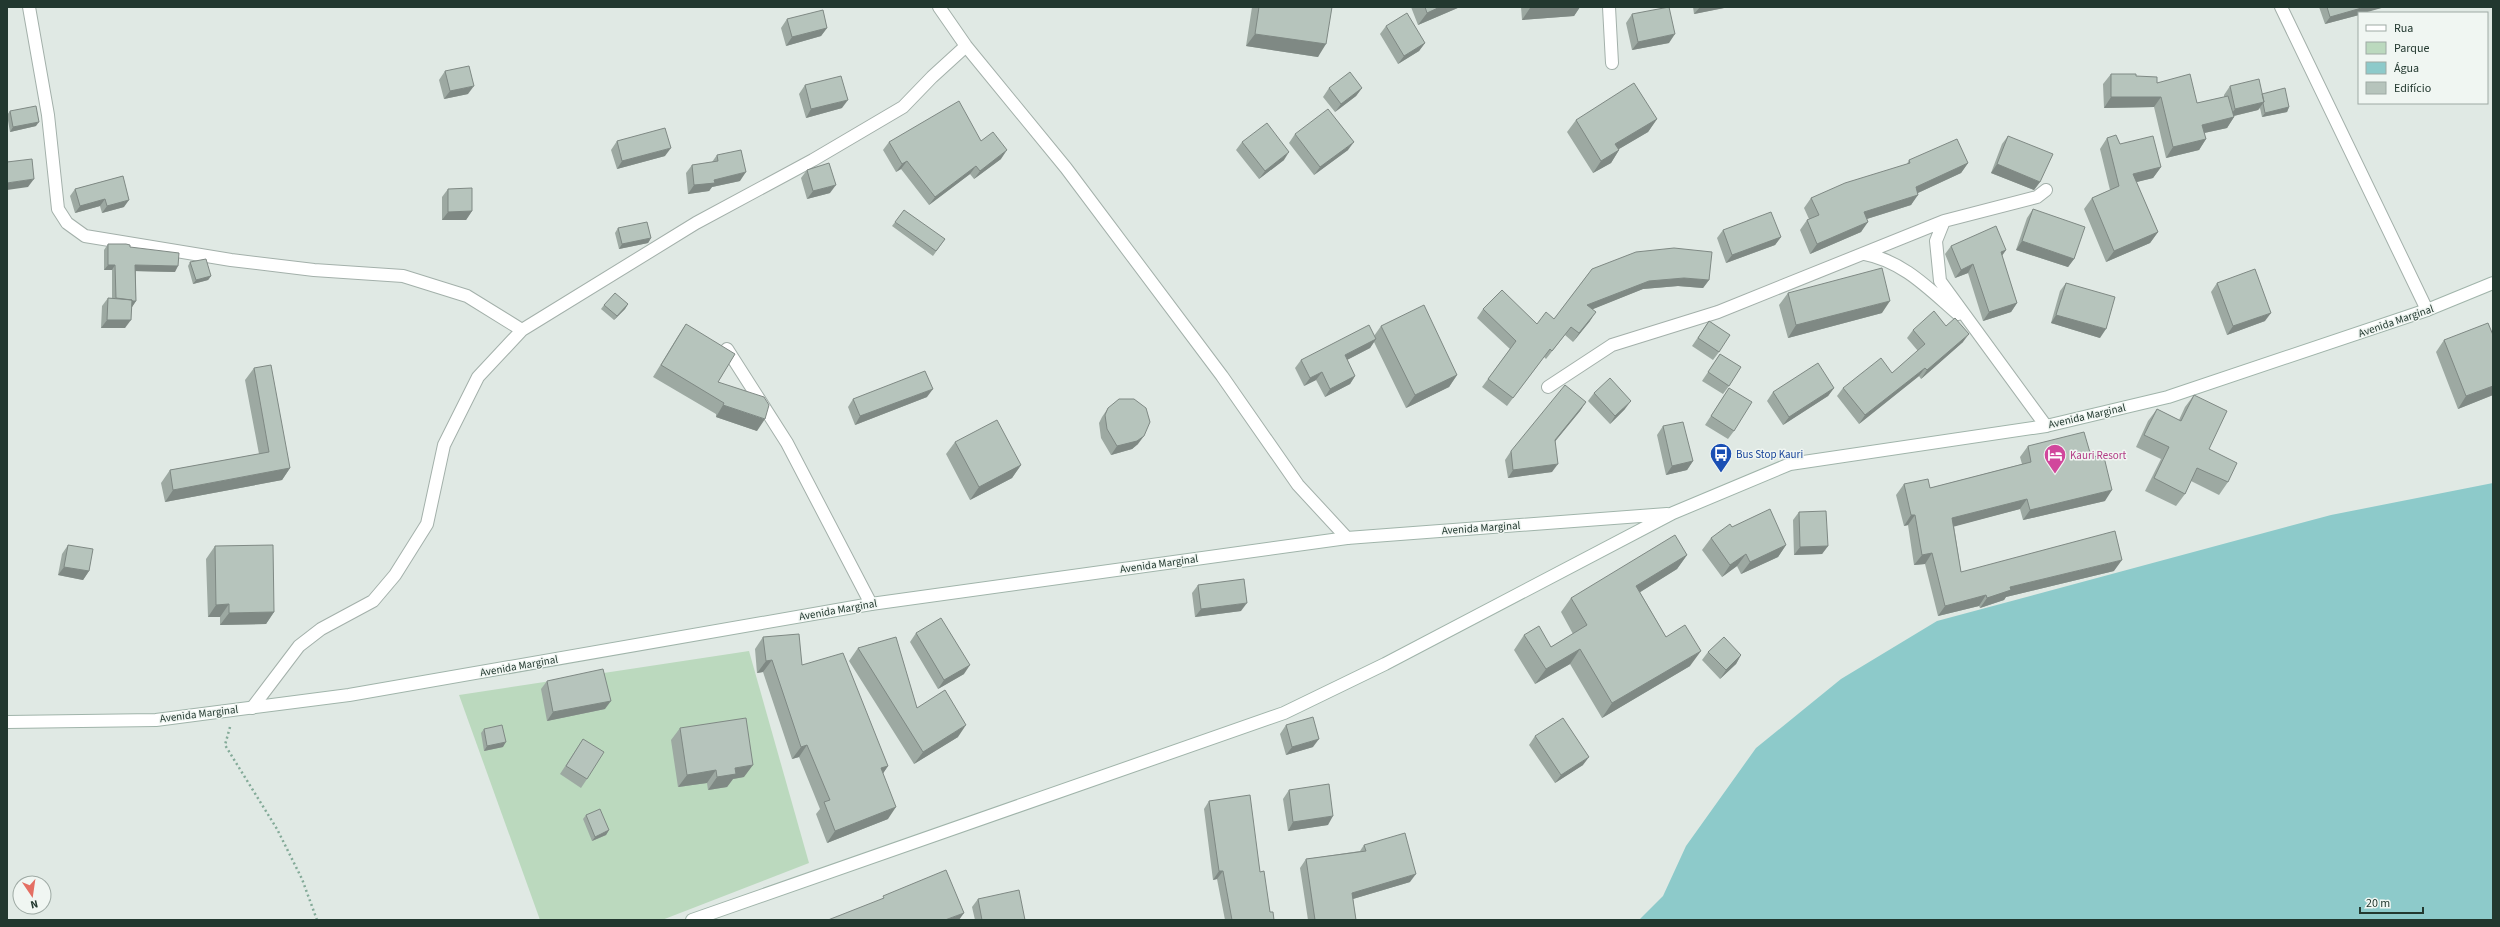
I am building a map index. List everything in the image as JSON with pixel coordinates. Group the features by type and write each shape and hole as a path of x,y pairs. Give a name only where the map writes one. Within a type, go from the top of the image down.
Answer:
{"street":[{"path":"29,7 48,115 58,209 68,223 84,236 261,264 314,270 403,276 467,296 522,330"},
{"path":"939,7 966,46 1066,168 1222,376 1298,485 1347,538"},
{"path":"1609,7 1612,63"},
{"path":"2281,7 2428,310"},
{"path":"252,708 299,646 321,629 373,600 395,575 427,524 444,445 478,377 522,330 696,223 813,160 903,107 932,77 966,46"},
{"path":"1548,387 1612,345 1718,312 1944,221 2037,197 2046,190"},
{"path":"1944,221 1936,240 1940,281 2046,426"},
{"path":"1865,254 1883,258 1896,264 1972,325"},
{"name":"Avenida Marginal","path":"692,920 1284,713 1385,664 1673,513 1790,464 2046,426 2168,397 2428,310 2493,283"},
{"path":"728,350 787,443 870,604"},
{"name":"Avenida Marginal","path":"7,722 156,720 252,708 356,694 870,604 1347,538 1673,513"}],"path":[{"path":"231,725 225,745 277,829 302,879 318,920"}],"green space":[{"path":"749,651 809,863 662,920 540,920 459,695"}],"water":[{"path":"2493,483 2493,920 1639,920 1663,896 1686,846 1756,748 1841,679 1937,621 2331,515"}],"building":[{"path":"1259,7 1332,7 1326,44 1255,34"},
{"path":"1425,7 1440,7 1427,13"},
{"path":"1669,7 1675,34 1638,42 1632,14"},
{"path":"2327,7 2365,7 2330,17"},
{"path":"823,10 827,28 792,37 787,19"},
{"path":"1407,13 1425,43 1404,56 1386,26"},
{"path":"469,66 474,86 450,91 445,71"},
{"path":"1350,72 1362,88 1341,104 1329,88"},
{"path":"2111,74 2136,74 2136,76 2157,77 2157,83 2190,74 2197,103 2228,96 2234,117 2202,125 2206,139 2173,147 2161,97 2111,97"},
{"path":"841,76 848,100 811,109 805,85"},
{"path":"2259,79 2264,102 2235,109 2230,86"},
{"path":"1634,83 1657,119 1615,144 1619,150 1601,161 1576,120"},
{"path":"2285,88 2289,107 2265,113 2262,94"},
{"path":"959,101 981,141 993,132 1007,150 980,171 976,166 935,197 907,161 902,164 889,142"},
{"path":"36,106 39,122 13,127 10,111"},
{"path":"1328,109 1354,142 1320,167 1295,134"},
{"path":"1267,123 1289,152 1265,171 1242,142"},
{"path":"665,128 671,148 622,161 617,141"},
{"path":"2116,135 2120,144 2153,136 2161,167 2133,174 2158,232 2114,251 2092,198 2119,186 2107,138"},
{"path":"2008,136 2053,154 2040,182 1997,164"},
{"path":"1957,139 1968,163 1916,187 1918,195 1864,212 1868,222 1817,244 1807,220 1819,215 1811,198 1845,183 1910,163 1909,160"},
{"path":"741,150 746,172 714,180 715,183 694,185 692,165 718,161 717,155"},
{"path":"32,159 34,179 7,183 7,162"},
{"path":"829,163 836,185 813,191 807,170"},
{"path":"123,176 129,200 107,206 105,199 80,206 75,189"},
{"path":"472,188 472,211 448,212 448,189"},
{"path":"2033,209 2085,227 2074,259 2022,241"},
{"path":"904,210 945,239 936,251 895,222"},
{"path":"1771,212 1781,237 1732,255 1723,230"},
{"path":"647,222 651,238 622,244 618,228"},
{"path":"1996,226 2006,250 2001,252 2017,303 1989,312 1973,264 1961,270 1951,246"},
{"path":"108,244 126,244 130,245 130,247 179,253 178,266 135,265 136,301 116,298 115,265 108,265"},
{"path":"1674,248 1712,252 1709,280 1684,278 1649,281 1587,305 1596,312 1579,333 1571,327 1552,351 1550,349 1513,398 1488,379 1516,341 1483,309 1502,290 1537,324 1546,312 1554,319 1592,269 1636,252"},
{"path":"206,259 211,276 196,280 190,262"},
{"path":"1882,268 1890,301 1796,325 1788,293"},
{"path":"2255,269 2271,313 2233,326 2217,283"},
{"path":"2066,283 2115,297 2106,329 2056,315"},
{"path":"615,293 628,304 617,316 604,305"},
{"path":"108,298 132,300 131,320 107,320"},
{"path":"1424,305 1457,375 1415,395 1381,326"},
{"path":"1934,311 1946,326 1955,318 1969,334 1927,370 1925,368 1865,415 1843,388 1881,358 1892,373 1925,344 1913,330"},
{"path":"1709,321 1730,335 1719,352 1698,338"},
{"path":"2488,323 2493,335 2493,386 2466,396 2444,340"},
{"path":"686,324 735,354 718,382 764,397 769,405 765,419 723,405 724,403 661,365"},
{"path":"1369,325 1376,339 1345,355 1355,376 1330,389 1322,372 1310,378 1301,360"},
{"path":"1720,354 1741,367 1729,386 1708,372"},
{"path":"1818,363 1834,388 1789,417 1773,392"},
{"path":"271,365 290,468 173,490 170,470 269,452 254,368"},
{"path":"925,371 933,389 860,416 853,399"},
{"path":"1610,378 1631,401 1615,416 1594,393"},
{"path":"1565,385 1586,402 1555,440 1558,464 1513,470 1511,451"},
{"path":"1729,388 1752,402 1734,431 1711,416"},
{"path":"2194,395 2227,411 2209,449 2237,463 2228,482 2197,468 2185,494 2154,478 2169,447 2144,435 2157,409 2181,421"},
{"path":"1119,399 1134,399 1146,408 1150,422 1144,436 1137,441 1117,446 1107,429 1105,415 1108,408"},
{"path":"997,420 1021,465 979,487 955,442"},
{"path":"1683,422 1693,461 1672,466 1663,426"},
{"path":"2084,432 2091,456 2104,457 2112,490 2030,510 2027,499 1952,518 1961,572 2115,531 2122,560 2010,587 2011,590 1987,598 1986,595 1945,606 1932,553 1922,555 1915,515 1911,515 1904,484 1928,479 1930,488 2031,462 2028,446"},
{"path":"1770,509 1786,545 1750,562 1746,554 1730,565 1711,538 1730,524 1732,527"},
{"path":"1826,511 1828,546 1800,547 1799,512"},
{"path":"1675,535 1687,555 1636,586 1666,637 1685,625 1701,651 1612,703 1580,649 1546,669 1524,635 1539,626 1551,647 1587,625 1571,598"},
{"path":"68,545 93,549 89,571 64,567"},
{"path":"273,545 274,612 229,613 229,604 216,605 215,546"},
{"path":"1244,579 1247,603 1201,609 1198,585"},
{"path":"941,618 970,665 944,680 916,633"},
{"path":"799,634 802,665 843,653 888,766 881,768 896,807 835,831 824,802 830,800 807,745 801,747 772,660 766,661 763,637"},
{"path":"896,637 917,708 945,690 966,725 923,752 858,648"},
{"path":"1724,637 1741,655 1726,670 1708,652"},
{"path":"603,669 611,701 553,712 547,681"},
{"path":"1313,717 1319,739 1292,747 1286,725"},
{"path":"746,718 753,765 735,768 736,774 717,777 716,770 687,775 680,728"},
{"path":"1563,718 1589,757 1561,775 1535,736"},
{"path":"502,725 506,742 487,746 484,729"},
{"path":"583,739 604,752 587,779 566,766"},
{"path":"1329,784 1333,816 1293,822 1289,790"},
{"path":"1250,795 1260,872 1264,871 1270,912 1273,912 1274,920 1232,920 1223,871 1219,871 1209,801"},
{"path":"600,809 609,830 595,837 586,815"},
{"path":"1405,833 1416,874 1352,893 1356,920 1315,920 1306,859 1366,851 1364,845"},
{"path":"946,870 964,913 945,920 828,920 884,898 883,896"},
{"path":"1019,890 1025,920 982,920 978,899"}],"place":[{"name":"Bus Stop Kauri","path":"1721,474"},
{"name":"Kauri Resort","path":"2055,474"}]}
